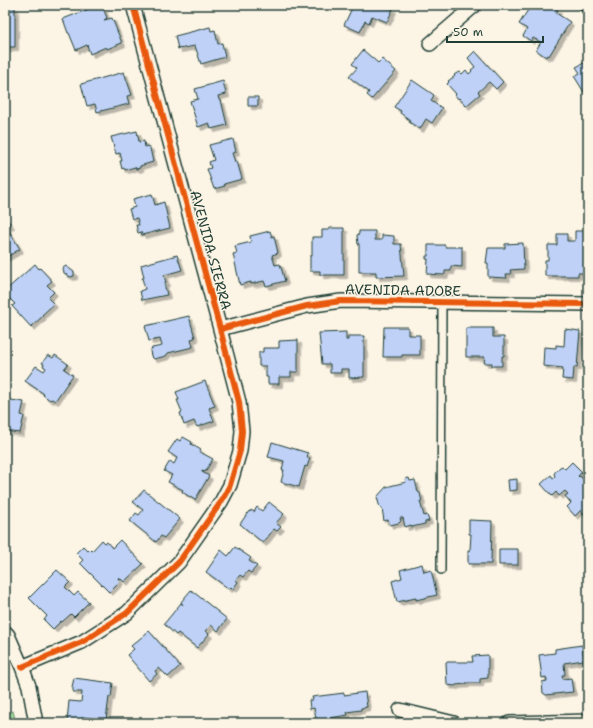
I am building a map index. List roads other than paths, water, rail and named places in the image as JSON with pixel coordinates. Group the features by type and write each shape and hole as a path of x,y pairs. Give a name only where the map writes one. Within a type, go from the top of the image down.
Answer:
{"street":[{"name":"AVENIDA SIERRA","path":"22,667 82,642 127,613 179,562 221,502 230,485 240,451 242,431 239,402 133,5"},
{"path":"430,44 475,5"},
{"name":"AVENIDA ADOBE","path":"220,328 307,306 340,301 588,304"},
{"path":"5,632 8,635 29,686 36,723"},
{"path":"400,710 454,723"},
{"path":"509,723 588,721"}],"lane":[{"path":"441,570 442,302"}]}
